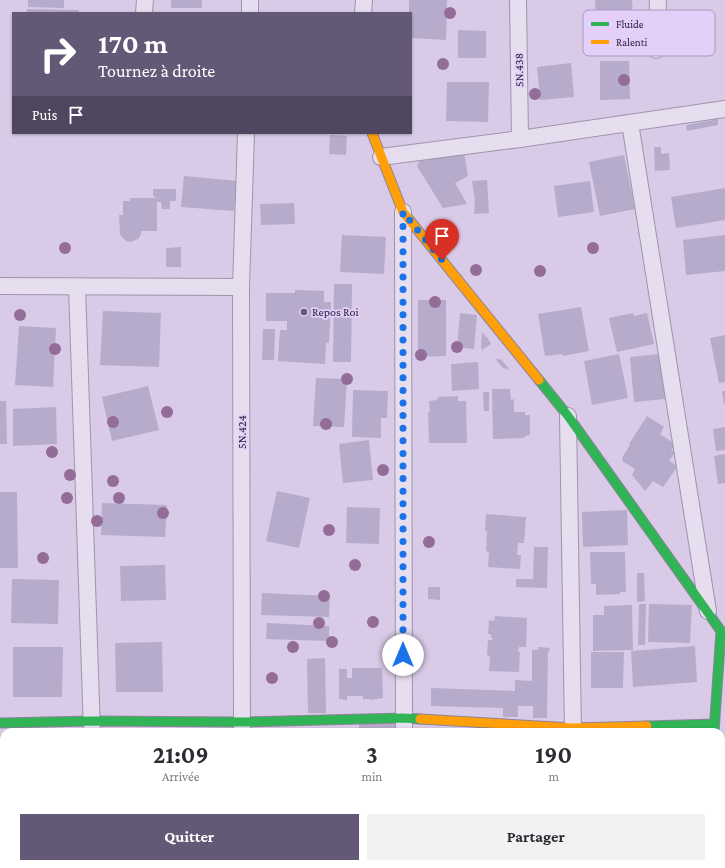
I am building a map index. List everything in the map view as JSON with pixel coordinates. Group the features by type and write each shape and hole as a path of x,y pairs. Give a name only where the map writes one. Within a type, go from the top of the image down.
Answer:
{"street":[{"path":"144,0 144,12"},
{"path":"250,0 250,12"},
{"path":"363,12 364,0"},
{"name":"5N.438","path":"518,0 520,139"},
{"path":"658,0 658,10"},
{"path":"381,158 725,108"},
{"path":"630,123 709,615"},
{"name":"5N.424","path":"242,727 242,287 246,134"},
{"path":"372,134 403,212 568,416 709,615 723,630 714,728"},
{"path":"403,212 404,725"},
{"path":"0,286 242,287"},
{"path":"77,286 92,727"},
{"path":"568,416 573,728"},
{"path":"0,723 92,727 404,725 505,728"}],"building":[{"path":"28,0 64,0 64,8 28,7"},
{"path":"171,0 202,0 202,8 171,8"},
{"path":"409,0 447,0 446,40 412,38 412,12 409,12"},
{"path":"595,0 632,0 633,10 596,10"},
{"path":"27,9 79,10 79,12 27,12"},
{"path":"458,30 486,31 486,58 458,58"},
{"path":"600,61 629,61 630,99 600,100"},
{"path":"571,63 574,97 540,100 537,67"},
{"path":"447,82 489,82 488,122 446,121"},
{"path":"718,119 718,125 687,131 686,125"},
{"path":"330,135 347,136 346,155 329,154"},
{"path":"654,147 661,147 661,154 669,153 670,170 655,171"},
{"path":"464,152 468,176 455,183 467,204 443,208 417,166 421,158"},
{"path":"624,155 635,209 600,216 589,162"},
{"path":"184,176 237,181 234,211 181,207"},
{"path":"487,180 489,213 474,214 475,200 472,181"},
{"path":"590,181 594,212 558,217 554,186"},
{"path":"725,188 725,220 676,228 671,197"},
{"path":"153,189 176,189 176,201 170,201 170,209 162,209 161,202 157,202 157,231 141,231 141,235 138,239 130,242 126,241 120,235 119,215 123,215 123,201 130,201 130,198 157,198 153,196"},
{"path":"294,203 295,224 261,225 260,204"},
{"path":"342,235 386,237 384,274 340,272"},
{"path":"725,235 725,271 686,275 683,240"},
{"path":"181,247 181,267 166,267 166,248"},
{"path":"334,284 352,284 351,362 333,362"},
{"path":"295,290 324,291 324,302 331,302 329,343 326,343 325,364 278,361 280,330 287,330 287,321 266,321 266,293 295,293"},
{"path":"418,300 446,300 446,356 418,357"},
{"path":"581,307 589,351 563,356 563,354 545,356 538,314"},
{"path":"103,311 161,313 159,367 100,365"},
{"path":"460,313 477,315 474,349 457,347"},
{"path":"633,313 634,316 647,313 654,344 617,352 609,318"},
{"path":"19,326 56,328 53,387 15,385"},
{"path":"263,329 275,329 274,360 262,360"},
{"path":"482,332 491,344 482,350 481,347"},
{"path":"725,335 725,382 719,383 710,338"},
{"path":"619,354 628,398 592,405 584,361"},
{"path":"660,354 665,399 634,402 630,357"},
{"path":"498,358 500,360 501,359 509,369 504,369 496,360"},
{"path":"478,362 479,389 452,391 451,364"},
{"path":"316,378 347,379 344,427 313,426"},
{"path":"148,386 159,430 112,441 102,397"},
{"path":"492,389 510,389 511,400 514,399 514,412 525,412 525,415 530,415 530,435 525,436 525,438 493,439"},
{"path":"353,390 388,391 387,418 381,418 381,438 352,437"},
{"path":"722,391 725,391 725,404 724,404"},
{"path":"483,392 489,392 489,411 484,411"},
{"path":"458,396 458,401 466,401 467,443 429,443 429,401 437,400 438,397"},
{"path":"0,401 6,401 7,444 0,444"},
{"path":"56,407 57,444 13,446 13,409"},
{"path":"647,416 664,427 660,434 675,444 671,450 675,452 669,461 678,466 663,487 653,481 645,491 632,475 635,469 622,461 622,458"},
{"path":"725,427 725,450 716,451 713,429"},
{"path":"369,440 373,480 343,483 339,444"},
{"path":"725,454 725,483 718,484 714,456"},
{"path":"277,491 310,498 299,548 266,541"},
{"path":"0,492 17,492 18,568 0,568"},
{"path":"102,503 167,505 165,537 101,535"},
{"path":"347,507 380,508 379,544 346,543"},
{"path":"627,510 628,545 583,547 582,512"},
{"path":"486,514 526,517 524,543 518,543 517,555 521,555 520,569 488,567 489,552 486,551 487,531 485,531"},
{"path":"534,547 548,547 547,588 516,587 516,579 533,579"},
{"path":"590,552 625,552 626,592 620,592 620,594 596,595 596,584 591,584"},
{"path":"165,565 166,600 121,601 120,566"},
{"path":"637,573 644,573 645,601 637,602"},
{"path":"12,579 59,580 58,624 11,623"},
{"path":"428,587 440,587 440,600 428,599"},
{"path":"262,593 330,596 329,617 261,615"},
{"path":"639,604 646,604 645,645 638,645"},
{"path":"649,604 692,605 690,643 648,642"},
{"path":"632,605 633,650 593,651 593,615 604,615 604,606"},
{"path":"495,616 527,618 526,647 519,647 518,652 520,652 519,672 489,671 490,656 487,655 488,640 492,640 493,638 491,638 491,634 488,634 489,620 494,621"},
{"path":"267,623 329,626 329,641 266,639"},
{"path":"162,642 163,692 116,692 115,643"},
{"path":"695,646 697,682 633,687 631,651"},
{"path":"13,647 63,647 62,697 13,697"},
{"path":"538,647 550,648 549,652 548,651 547,718 533,718 533,706 518,706 518,717 503,717 503,708 431,706 431,688 515,691 515,680 532,681 532,650 538,650"},
{"path":"591,652 624,652 623,688 591,688"},
{"path":"325,658 326,713 308,713 307,659"},
{"path":"352,668 382,668 383,698 370,700 363,699 363,696 347,696 347,700 339,699 339,669 347,669 347,678 352,678"},
{"path":"359,723 399,724 398,728 359,728"}],"traffic: fast":[{"path":"539,380 568,416 721,631 714,728"},
{"path":"0,723 92,721 242,722 403,718 420,719"},
{"path":"647,726 714,724"}],"traffic: slow":[{"path":"372,134 403,212 539,380"},
{"path":"420,719 573,728 647,726"}],"place":[{"name":"Repos Roi","path":"304,312"}],"route":[{"path":"403,655 403,212 442,260"}]}
